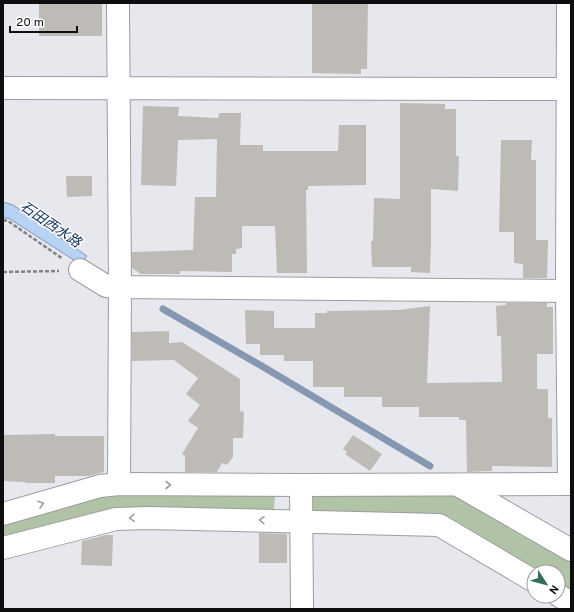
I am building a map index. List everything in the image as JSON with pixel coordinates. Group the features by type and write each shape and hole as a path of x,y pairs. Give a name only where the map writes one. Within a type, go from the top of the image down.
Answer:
{"street":[{"path":"118,3 120,287 119,484"},
{"path":"3,514 100,486 119,484 570,484 568,3"},
{"path":"3,88 569,89"},
{"path":"80,270 106,286 120,287 569,291"},
{"path":"457,484 571,550"},
{"path":"301,485 302,609"},
{"path":"3,548 116,519 148,518 439,525 526,576"}],"path":[{"path":"3,220 80,270"},
{"path":"3,272 80,270"}],"green space":[{"path":"106,492 275,495 274,508 268,512 3,542 3,522"},
{"path":"454,492 571,559 571,592 566,589 566,564 526,564 526,565 441,514 311,512 307,495"}],"water":[{"path":"3,202 13,205 87,256 80,264 10,219 3,217"}],"building":[{"path":"39,3 102,3 102,36 39,36"},
{"path":"312,3 368,3 367,69 361,69 361,74 312,73"},
{"path":"400,103 445,104 445,109 456,109 456,156 459,156 458,191 431,189 430,273 411,272 411,267 372,267 371,241 373,241 374,198 400,199"},
{"path":"143,106 179,107 178,116 218,118 219,113 241,113 240,145 263,145 263,151 338,151 339,125 366,125 366,185 308,186 308,190 306,190 307,273 277,273 275,226 242,226 242,248 236,249 236,254 232,254 232,272 180,271 180,274 141,274 132,268 132,252 193,250 195,197 216,197 217,139 178,140 176,186 141,185"},
{"path":"501,140 532,140 531,160 536,160 536,240 548,240 547,278 523,278 523,264 514,263 514,232 499,232"},
{"path":"66,176 92,176 92,196 67,197"},
{"path":"506,303 547,303 547,307 553,307 553,354 537,354 537,389 548,389 548,418 552,418 552,467 492,466 492,471 467,472 466,420 459,420 459,417 419,417 419,407 382,407 382,397 344,397 344,387 313,387 313,361 284,361 284,355 260,355 260,344 246,344 245,310 274,311 274,328 315,328 315,313 327,313 327,311 399,310 430,306 427,383 502,382 501,336 497,336 496,306 506,305"},
{"path":"169,331 169,343 182,342 240,379 240,411 244,412 243,438 233,438 233,457 227,465 222,463 217,472 185,472 185,456 182,454 198,428 188,421 200,405 186,394 198,378 174,360 132,361 132,332"},
{"path":"55,434 55,436 104,436 104,472 89,476 55,476 55,483 3,481 3,435"},
{"path":"353,435 382,454 370,471 345,454 347,452 343,449"},
{"path":"259,533 287,534 287,563 259,563"},
{"path":"106,535 113,535 112,566 81,565 82,541"}],"waterway":[{"path":"163,309 430,466"}],"water label":[{"name":"石田西水路","path":"51,224"}]}
